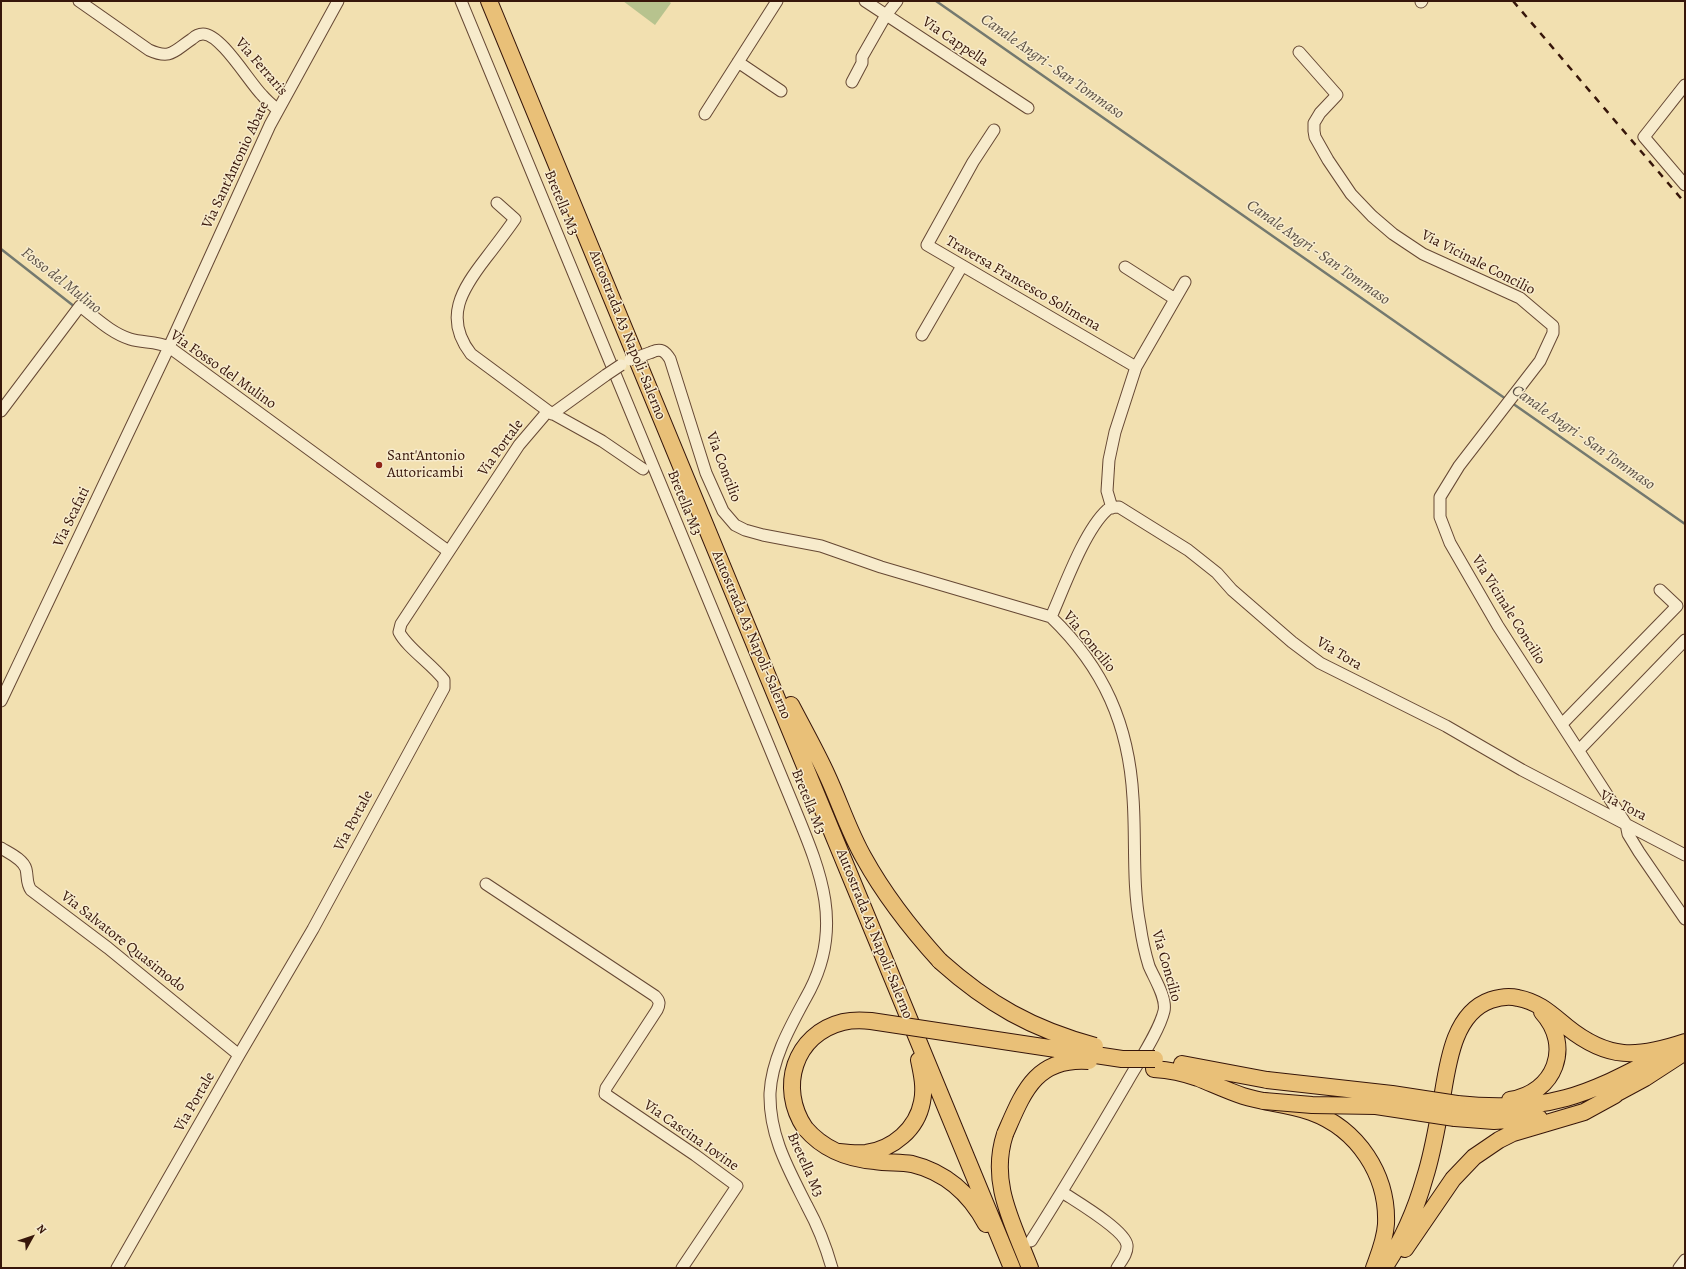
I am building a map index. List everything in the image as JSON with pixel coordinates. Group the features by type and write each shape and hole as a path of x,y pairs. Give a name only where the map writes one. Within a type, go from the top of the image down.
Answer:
{"highway":[{"name":"Autostrada A3 Napoli-Salerno","path":"489,1 1012,1268"},
{"name":"Autostrada A3 Napoli-Salerno","path":"500,1 1023,1268"},
{"path":"791,705 827,775 851,832 864,858 898,912 940,961 974,990 1022,1020 1063,1037 1188,1075 1242,1096 1310,1112 1323,1117 1344,1130 1366,1153 1378,1175 1384,1197 1386,1210 1384,1238 1374,1268"},
{"path":"839,1152 866,1153 887,1147 896,1141 912,1124 918,1114 922,1102 923,1077 919,1060 901,1016 881,949"},
{"path":"1384,1268 1410,1219 1425,1178 1432,1151 1451,1055 1459,1031 1470,1015 1478,1007 1488,1001 1507,997 1528,1001 1548,1010 1587,1042 1614,1052 1628,1054 1645,1053 1658,1051 1685,1043"},
{"path":"1456,1111 1482,1100 1506,1100 1524,1096 1539,1088 1552,1073 1557,1056 1556,1036 1553,1028 1543,1014 1528,1001"},
{"path":"1005,1268 984,1220 969,1198 949,1180 938,1173 910,1164 852,1158 827,1148 813,1138 805,1128 794,1107 791,1092 795,1064 801,1053 813,1038 830,1027 842,1022 855,1020 870,1021 1267,1080 1392,1094 1456,1111 1502,1121 1542,1118 1573,1111 1615,1095"},
{"path":"1264,1101 1312,1105 1376,1106 1456,1111 1542,1104 1568,1098 1597,1086 1685,1043"},
{"path":"1392,1268 1448,1185 1461,1169 1474,1157 1506,1137 1584,1112 1645,1078 1685,1052"},
{"path":"1030,1268 1011,1222 1002,1189 999,1159 1005,1134 1026,1088 1040,1074 1058,1064 1080,1060 1154,1064"}],"street":[{"name":"Via Ferraris","path":"79,1 148,50 158,55 167,55 175,51 197,35 203,34 211,36 226,49 261,95 278,110"},
{"name":"Via Sant'Antonio Abate","path":"169,346 278,110 338,1"},
{"name":"Bretella M3","path":"461,1 795,809 822,882 827,918 823,952 811,988 783,1042 776,1061 770,1093 773,1126 784,1162 816,1225 827,1250 832,1268"},
{"path":"705,114 777,1"},
{"name":"Via Cappella","path":"865,1 1028,108"},
{"path":"852,82 862,63 862,56 886,15 897,1"},
{"name":"Via Vicinale Concilio","path":"1299,52 1337,95 1320,113 1314,123 1314,131 1315,137 1328,160 1350,194 1393,234 1423,254 1520,298 1553,326 1553,333 1540,361 1459,466 1440,497 1440,517 1450,543 1498,626 1626,824 1628,834 1639,852 1685,918"},
{"path":"738,62 781,91"},
{"path":"1685,85 1644,137 1685,186"},
{"name":"Traversa Francesco Solimena","path":"994,130 973,162 927,245 1136,367"},
{"path":"497,203 516,219 468,281 462,293 457,313 460,335 465,345 472,354 550,412 602,441 643,469"},
{"path":"922,335 962,266"},
{"path":"1125,267 1175,299"},
{"path":"1051,617 1076,559 1095,524 1108,508 1112,508 1107,491 1109,460 1115,432 1136,367 1185,282"},
{"name":"Via Fosso del Mulino","path":"1,411 77,310 114,332 131,339 159,342 169,346 448,551"},
{"name":"Via Scafati","path":"1,701 169,346"},
{"name":"Via Concilio","path":"550,412 626,362 652,352 662,350 667,353 670,359 706,472 723,511 735,525 744,530 763,535 820,546 882,567 1051,617 1060,626 1101,678 1109,693 1128,752 1132,774 1135,887 1139,923 1149,965 1165,1004 1164,1012 1150,1041 1062,1192 1031,1241"},
{"name":"Via Portale","path":"117,1268 313,929 444,688 444,680 439,673 404,640 399,632 401,624 519,445 550,412"},
{"name":"Via Tora","path":"1112,508 1119,507 1127,511 1188,550 1217,573 1232,590 1292,642 1320,663 1446,726 1522,770 1685,855"},
{"path":"1562,724 1677,606 1660,590"},
{"path":"1579,750 1685,640"},
{"name":"Via Salvatore Quasimodo","path":"1,848 24,864 28,886 31,890 108,948 239,1055"},
{"name":"Via Cascina Iovine","path":"486,884 659,1000 660,1005 606,1088 605,1094 695,1155 737,1186 682,1268"},
{"path":"1062,1192 1122,1235 1127,1247 1126,1252 1117,1268"},
{"path":"1679,1268 1685,1260"}],"green space":[{"path":"623,1 668,1 671,3 655,25"}],"waterway":[{"name":"Canale Angri - San Tommaso","path":"936,1 1506,399"},
{"name":"Fosso del Mulino","path":"1,249 75,307"},
{"name":"Canale Angri - San Tommaso","path":"1512,403 1685,524"}],"railway":[{"path":"1513,1 1685,203"}],"place":[{"name":"Sant'Antonio Autoricambi","path":"379,465"}]}
